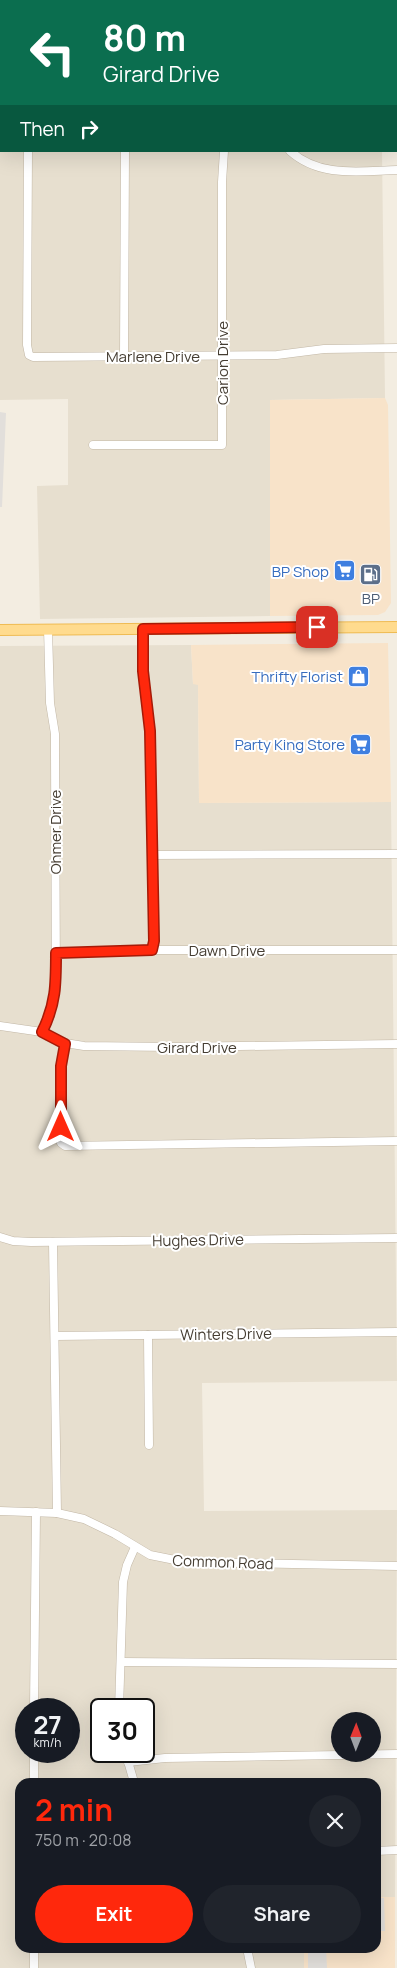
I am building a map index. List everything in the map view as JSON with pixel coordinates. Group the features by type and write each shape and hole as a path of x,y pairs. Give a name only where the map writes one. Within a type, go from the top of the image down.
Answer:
{"main road":[{"path":"0,630 397,627"}],"street":[{"name":"Marlene Drive","path":"28,152 27,344 29,355 40,358 277,355 324,349 397,348"},
{"path":"124,356 125,152"},
{"name":"Carion Drive","path":"93,445 222,444 222,182 224,152"},
{"path":"291,152 310,165 327,170 397,170"},
{"name":"Ohmer Drive","path":"42,1032 55,1000 56,953 55,734 50,703 48,629"},
{"path":"143,629 144,678 150,731 154,941 152,950"},
{"path":"152,855 397,854"},
{"name":"Dawn Drive","path":"56,953 152,950 397,950"},
{"name":"Girard Drive","path":"0,1026 42,1032 65,1044 84,1046 397,1044"},
{"path":"65,1044 61,1066 61,1127 58,1136 61,1143 65,1146 397,1141"},
{"name":"Hughes Drive","path":"0,1237 14,1241 53,1242 397,1238"},
{"path":"53,1242 57,1514"},
{"name":"Winters Drive","path":"55,1336 397,1332"},
{"path":"148,1336 149,1445"},
{"name":"Common Road","path":"0,1512 36,1512 84,1520 150,1555 186,1562 397,1566"},
{"path":"34,1698 36,1512"},
{"path":"119,1698 123,1582 135,1547"},
{"path":"121,1662 397,1664"},
{"path":"155,1759 397,1754"},
{"path":"34,1763 34,1778"},
{"path":"128,1763 133,1778"},
{"path":"381,1850 397,1850"},
{"path":"34,1953 34,1968"},
{"path":"248,1953 251,1968"}],"shaded area":[{"path":"0,152 382,152 385,398 270,400 270,616 40,619 37,486 68,485 68,399 0,400"},
{"path":"385,398 388,405 391,603 385,612 378,615 270,616 270,400"},
{"path":"0,412 6,413 2,507 0,507"},
{"path":"388,643 391,802 199,803 198,685 193,684 191,645"},
{"path":"191,645 193,684 198,684 199,803 391,802 397,1381 202,1383 204,1511 397,1510 395,1897 381,1897 381,1778 15,1778 15,1953 304,1953 304,1968 0,1968 0,646"},
{"path":"381,1897 395,1897 395,1968 304,1968 304,1953 381,1953"},
{"path":"381,1898 384,1898 385,1931 381,1931"},
{"path":"308,1953 326,1953 327,1968 308,1968"}],"place":[{"name":"BP Shop","path":"345,571"},
{"name":"BP","path":"371,575"},
{"name":"Thrifty Florist","path":"359,676"},
{"name":"Party King Store","path":"361,744"}],"route":[{"path":"61,1127 61,1066 65,1044 42,1032 55,1000 56,953 152,950 154,941 150,731 143,671 143,629 317,627"}]}
